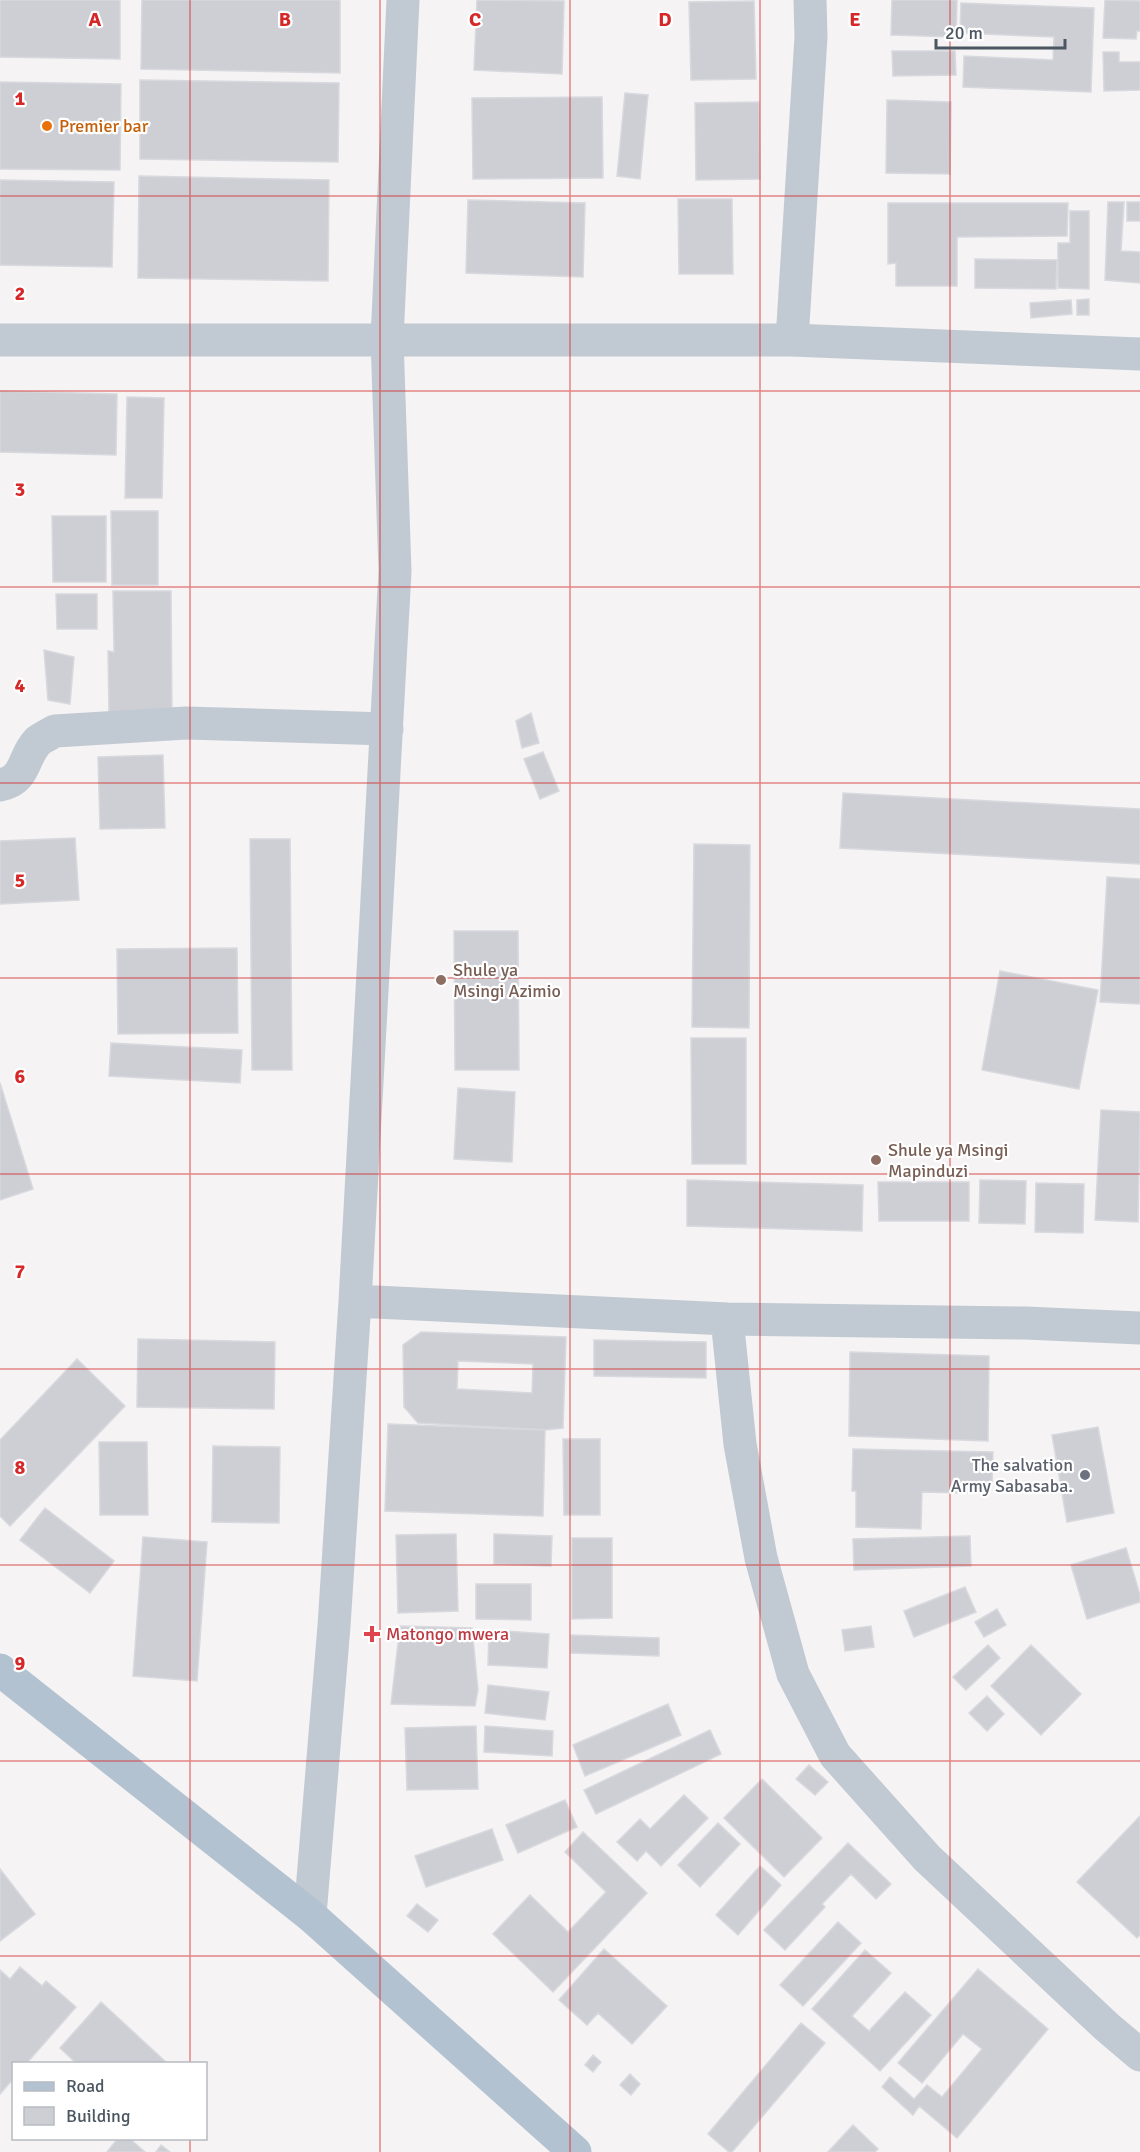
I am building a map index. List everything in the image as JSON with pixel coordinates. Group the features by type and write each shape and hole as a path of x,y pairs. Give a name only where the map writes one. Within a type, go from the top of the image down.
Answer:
{"main road":[{"path":"0,1670 310,1915 575,2152"}],"street":[{"path":"310,1915 334,1626 355,1301 395,571 387,339 403,0"},
{"path":"792,340 811,37 810,0"},
{"path":"0,340 792,340 1140,354"},
{"path":"0,785 8,784 20,775 28,756 39,741 55,731 186,723 387,729"},
{"path":"355,1301 727,1319 1025,1323 1140,1328"},
{"path":"727,1319 740,1444 761,1558 793,1674 835,1755 927,1858 1107,2027 1140,2055"}],"building":[{"path":"0,0 120,0 120,59 0,57"},
{"path":"142,0 340,0 340,73 141,69"},
{"path":"477,0 564,1 562,74 474,70"},
{"path":"892,0 957,0 956,37 891,35"},
{"path":"1105,0 1140,1 1140,31 1137,31 1136,39 1103,38"},
{"path":"754,1 756,79 691,80 689,2"},
{"path":"961,3 1094,8 1091,92 963,87 964,56 1053,60 1054,37 960,33"},
{"path":"892,51 955,51 956,75 893,76"},
{"path":"1103,52 1119,52 1119,62 1140,62 1140,90 1104,91"},
{"path":"140,80 339,83 338,162 140,159"},
{"path":"0,82 121,84 120,170 0,169"},
{"path":"625,93 648,95 640,179 617,176"},
{"path":"602,97 603,178 473,179 472,98"},
{"path":"887,100 951,102 950,174 886,173"},
{"path":"759,102 760,179 696,180 695,103"},
{"path":"139,176 329,180 328,281 138,278"},
{"path":"0,180 114,182 112,267 0,265"},
{"path":"678,199 732,199 733,274 679,274"},
{"path":"468,200 585,203 583,277 466,273"},
{"path":"1108,202 1124,202 1121,251 1140,252 1140,283 1105,280"},
{"path":"1127,202 1140,202 1140,221 1127,221"},
{"path":"888,203 1068,203 1067,236 957,237 957,286 896,286 896,263 888,264"},
{"path":"1070,211 1089,211 1089,289 1058,288 1058,243 1070,243"},
{"path":"975,259 1057,260 1056,289 975,288"},
{"path":"1089,299 1089,315 1077,315 1077,300"},
{"path":"1071,300 1072,314 1031,318 1030,303"},
{"path":"0,391 117,394 116,455 0,452"},
{"path":"127,397 164,398 162,498 125,498"},
{"path":"111,511 158,511 158,585 112,585"},
{"path":"52,516 106,516 106,582 53,582"},
{"path":"113,591 171,591 172,715 109,715 108,651 114,652"},
{"path":"56,594 97,594 97,629 57,629"},
{"path":"44,650 74,657 70,704 48,700"},
{"path":"531,713 539,743 522,748 516,721"},
{"path":"543,752 559,791 540,799 524,759"},
{"path":"163,755 165,828 100,829 98,757"},
{"path":"843,793 1140,809 1140,864 840,848"},
{"path":"75,838 79,900 0,904 0,841"},
{"path":"250,839 290,839 292,1070 252,1070"},
{"path":"694,844 750,845 749,1028 692,1027"},
{"path":"1107,877 1140,879 1140,1004 1100,1002"},
{"path":"454,931 518,931 519,1070 455,1070"},
{"path":"237,948 238,1033 118,1034 117,949"},
{"path":"1000,971 1098,990 1079,1089 982,1070"},
{"path":"691,1038 746,1038 746,1164 692,1164"},
{"path":"111,1043 242,1050 240,1083 109,1076"},
{"path":"0,1083 33,1189 0,1200"},
{"path":"458,1088 515,1092 512,1162 454,1159"},
{"path":"1101,1110 1140,1112 1138,1222 1095,1220"},
{"path":"687,1180 863,1185 862,1231 687,1226"},
{"path":"980,1180 1026,1181 1025,1224 979,1223"},
{"path":"878,1182 969,1182 969,1221 879,1221"},
{"path":"1036,1183 1084,1184 1083,1233 1035,1232"},
{"path":"421,1332 566,1337 563,1428 545,1430 418,1423 404,1407 403,1345","holes":["458,1361 533,1364 532,1393 457,1389"]},
{"path":"138,1339 275,1342 274,1409 137,1407"},
{"path":"594,1340 706,1342 706,1378 594,1376"},
{"path":"850,1352 989,1356 988,1441 849,1436"},
{"path":"77,1359 125,1406 10,1526 0,1516 0,1440"},
{"path":"388,1424 545,1430 543,1516 385,1511"},
{"path":"1098,1427 1114,1513 1067,1522 1052,1435"},
{"path":"563,1439 600,1439 600,1515 564,1515"},
{"path":"99,1442 147,1442 148,1515 100,1515"},
{"path":"213,1446 280,1447 279,1523 212,1522"},
{"path":"853,1449 993,1452 992,1482 967,1482 967,1493 922,1492 921,1529 856,1527 856,1491 852,1491"},
{"path":"45,1508 114,1561 90,1593 20,1540"},
{"path":"456,1534 458,1611 398,1613 396,1535"},
{"path":"494,1534 552,1536 551,1566 494,1564"},
{"path":"970,1536 971,1566 854,1570 853,1539"},
{"path":"143,1537 207,1542 197,1681 133,1676"},
{"path":"572,1538 612,1538 612,1618 572,1619"},
{"path":"1126,1548 1140,1602 1087,1619 1071,1565"},
{"path":"476,1584 531,1584 531,1620 476,1619"},
{"path":"965,1587 976,1612 914,1637 904,1611"},
{"path":"997,1609 1006,1625 984,1637 975,1622"},
{"path":"400,1626 472,1628 478,1690 475,1706 391,1704"},
{"path":"871,1626 874,1647 845,1651 842,1630"},
{"path":"489,1630 549,1634 547,1668 488,1665"},
{"path":"571,1635 659,1638 659,1656 571,1653"},
{"path":"988,1645 1000,1658 966,1690 953,1677"},
{"path":"1031,1645 1081,1694 1041,1735 991,1686"},
{"path":"488,1685 549,1692 545,1720 485,1713"},
{"path":"987,1696 1004,1714 987,1731 969,1713"},
{"path":"668,1704 681,1735 585,1776 573,1745"},
{"path":"476,1726 478,1789 407,1790 405,1728"},
{"path":"485,1726 553,1731 552,1756 484,1752"},
{"path":"710,1730 721,1754 596,1814 584,1790"},
{"path":"809,1765 828,1782 815,1795 796,1779"},
{"path":"762,1779 822,1838 784,1877 724,1818"},
{"path":"684,1795 708,1818 661,1866 646,1851 637,1861 617,1842 640,1819 650,1829"},
{"path":"565,1800 577,1827 518,1853 506,1825"},
{"path":"1140,1816 1140,1935 1137,1938 1077,1882"},
{"path":"718,1823 740,1844 700,1887 678,1865"},
{"path":"492,1829 503,1860 426,1887 415,1856"},
{"path":"583,1832 647,1893 553,1992 493,1934 530,1895 568,1932 606,1892 565,1852"},
{"path":"848,1843 891,1884 876,1899 851,1874 822,1904 825,1907 785,1950 764,1930"},
{"path":"760,1866 781,1885 738,1935 716,1915"},
{"path":"0,1869 35,1914 0,1941"},
{"path":"417,1904 438,1920 428,1932 407,1916"},
{"path":"838,1922 861,1943 803,2006 780,1985"},
{"path":"604,1949 667,2006 632,2044 598,2013 587,2025 559,2000"},
{"path":"865,1950 891,1973 852,2016 869,2031 905,1992 931,2015 880,2071 812,2009"},
{"path":"20,1967 42,1986 46,1981 76,2007 28,2062 12,2062 12,2080 0,2094 0,1970 10,1979"},
{"path":"978,1969 1048,2029 957,2138 919,2106 913,2115 882,2087 890,2077 914,2099 927,2085 942,2097 982,2049 963,2034 922,2083 898,2063"},
{"path":"101,2002 166,2062 75,2062 60,2048"},
{"path":"801,2023 825,2043 732,2152 729,2152 708,2134"},
{"path":"593,2055 601,2062 593,2072 585,2065"},
{"path":"630,2074 640,2084 631,2095 620,2085"},
{"path":"853,2125 878,2149 875,2152 828,2152"},
{"path":"116,2140 131,2140 145,2152 107,2152"},
{"path":"161,2145 170,2152 156,2152"}],"place":[{"name":"Premier bar","path":"47,126"},
{"name":"Shule ya Msingi Azimio","path":"441,980"},
{"name":"Shule ya Msingi Mapinduzi","path":"876,1160"},
{"name":"The salvation Army Sabasaba.","path":"1085,1475"},
{"name":"Matongo mwera","path":"372,1634"}]}
